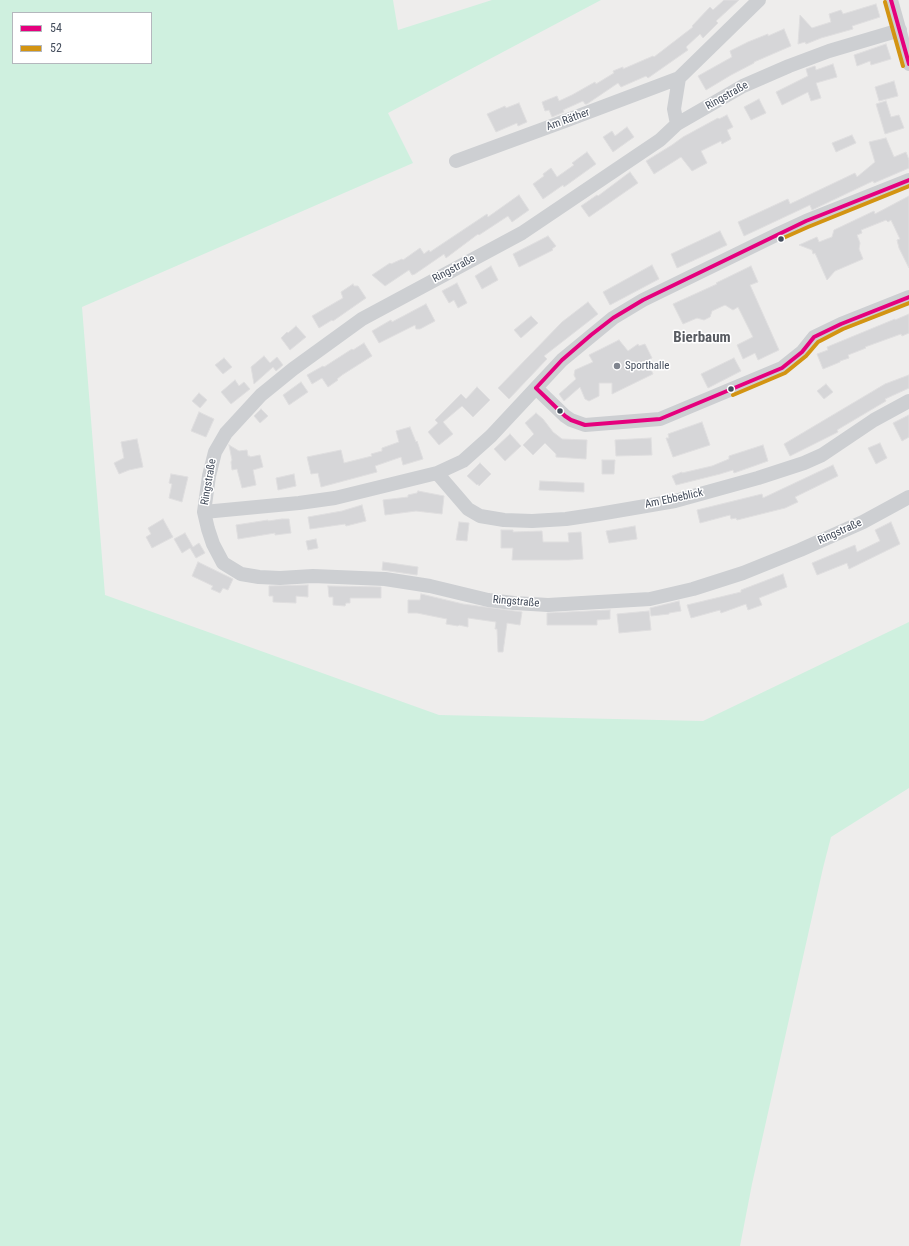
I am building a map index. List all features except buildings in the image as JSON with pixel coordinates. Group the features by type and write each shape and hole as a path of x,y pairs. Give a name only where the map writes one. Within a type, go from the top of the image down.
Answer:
{"street":[{"name":"Am Räther","path":"456,161 679,78 759,0"},
{"path":"891,0 906,47 909,64"},
{"name":"Ringstraße","path":"900,30 828,51 743,86 677,124 660,140 522,233 362,318 261,395 226,433 215,452 209,476 204,512 213,544 223,563 241,574 273,578 313,576 384,579 430,586 488,600 548,605 650,599 692,589 743,573 800,550 863,522 909,497"},
{"path":"677,124 674,109 679,78"},
{"path":"204,512 299,504 335,498 438,473 463,462 491,436 562,360 613,318 643,300 806,221 909,180"},
{"path":"536,388 565,416 585,425 660,419 782,368 802,352 814,337 909,297"},
{"name":"Am Ebbeblick","path":"438,473 468,509 480,516 504,520 532,521 566,519 600,514 675,501 758,478 804,463 822,454 874,420 909,401"}],"green space":[{"path":"0,0 393,0 398,30 492,0 601,0 388,113 413,163 82,307 105,595 439,715 703,721 909,622 909,788 831,837 752,1184 740,1246 0,1246"}],"transit line":[{"name":"54","path":"891,0 909,64"},
{"name":"52","path":"885,2 903,66"},
{"name":"54","path":"536,388 562,360 591,335 613,318 643,300 806,221 909,180"},
{"name":"52","path":"781,239 909,186"},
{"name":"54","path":"536,388 565,416 585,425 660,419 782,368 802,352 814,337 841,324 909,297"},
{"name":"52","path":"733,395 785,373 806,356 818,342 843,329 909,303"}],"place":[{"name":"Sporthalle","path":"617,366"}],"district":[{"name":"Bierbaum","path":"702,338"}]}
